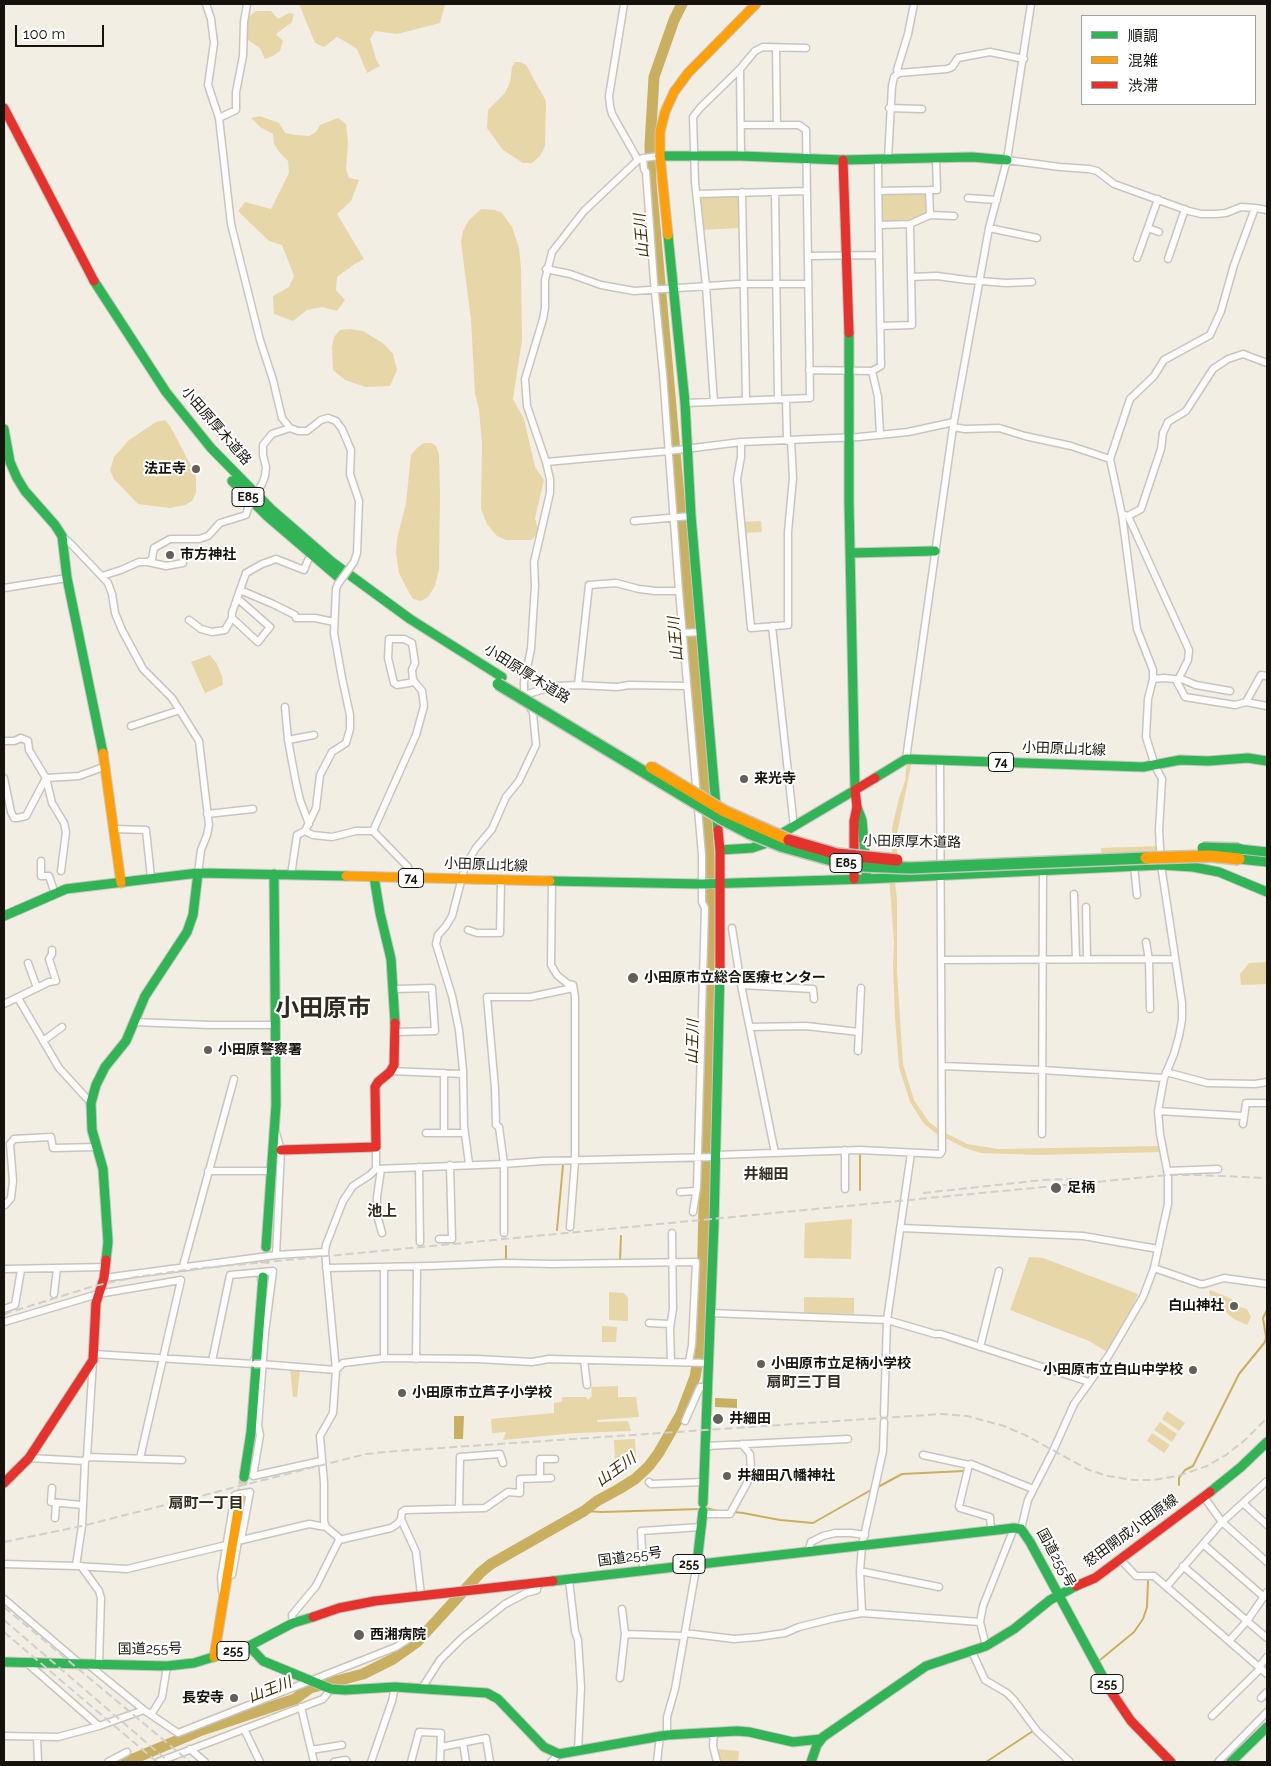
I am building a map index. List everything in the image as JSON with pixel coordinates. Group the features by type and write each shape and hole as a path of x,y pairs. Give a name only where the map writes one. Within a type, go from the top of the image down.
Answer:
{"main road":[{"path":"697,1563 703,1509 714,1223 717,884 720,850 691,516 685,402 660,156 662,125 665,112 674,92 688,73 756,4"},
{"name":"小田原厚木道路","path":"4,108 86,282 126,346 160,396 208,456 267,516 333,572 407,626 500,680 722,818 751,834 781,846 826,859 862,866 910,868 1267,852"},
{"name":"小田原厚木道路","path":"4,125 69,243"},
{"path":"660,156 741,156 843,160 972,157 1007,160"},
{"path":"843,160 850,371 850,553 856,807 854,821 854,880"},
{"path":"4,429 10,462 17,478 25,491 62,536 67,578 106,766 121,883"},
{"path":"850,553 935,551"},
{"name":"小田原山北線","path":"906,759 1155,766 1180,760 1208,761 1248,758 1267,761"},
{"path":"720,850 758,846 906,759"},
{"path":"856,807 862,820 867,879"},
{"name":"小田原厚木道路","path":"1239,854 1267,862"},
{"name":"小田原山北線","path":"4,916 66,889 198,873 717,884 854,880 1161,865 1193,867 1219,872 1267,892"},
{"path":"4,1483 29,1458 93,1357 96,1303 104,1272 108,1242 103,1169 92,1130 90,1103 101,1076 126,1041 145,996 187,932 193,915 198,873"},
{"path":"264,1252 275,1127 274,874"},
{"path":"281,1150 376,1147 375,1087 390,1072 394,1065 396,1032 391,959 374,877"},
{"path":"244,1477 252,1424 262,1275"},
{"name":"怒田開成小田原線","path":"821,1739 926,1666 986,1646 1059,1595 1095,1578 1204,1497 1241,1467 1267,1442"},
{"path":"214,1657 240,1498"},
{"name":"国道255号","path":"4,1662 167,1666 194,1663 249,1646 293,1623 339,1608 374,1601 569,1580 697,1563 808,1552 863,1540 1018,1528 1030,1542 1116,1701 1131,1721 1171,1762"},
{"path":"249,1646 263,1661 335,1690 395,1687 478,1692 492,1695 544,1747 551,1751 555,1758 578,1751 663,1736 737,1731 793,1742 821,1739 811,1762"},
{"path":"1231,1762 1267,1727"}],"street":[{"path":"206,4 212,19 214,43 208,85 220,118 231,224 282,418 290,428 298,432 307,431 321,420 328,418 336,420 351,450 350,474 359,501 357,553 354,562 336,589 337,600 334,622 334,633 350,716 350,729 346,743 332,752 320,775 316,808 305,831 297,835 291,875"},
{"path":"220,118 236,110 236,92 243,56 244,22 247,4"},
{"path":"624,4 609,96 612,114 642,159 646,172 702,855 702,902 705,908 694,1212"},
{"path":"899,73 898,70 914,4"},
{"path":"906,759 953,425 989,228 1007,160 1032,4"},
{"path":"714,402 694,156 693,117 755,51 763,47 806,48"},
{"path":"776,48 777,125"},
{"path":"809,370 872,371 881,366 879,191 894,77 899,73 947,69 952,67 958,58 990,52 1024,58"},
{"path":"740,69 741,156"},
{"path":"890,108 922,108"},
{"path":"685,402 810,398 806,130 799,125 741,125"},
{"path":"469,1164 465,1133 463,1074 456,1009 436,944 438,935 452,916 464,866 492,829 506,797 519,781 536,745 532,713 524,695 524,682 531,649 535,586 534,562 550,493 550,479 527,406 525,379 544,314 544,280 552,252 584,211 642,159 660,156"},
{"path":"879,191 937,190 936,159"},
{"path":"1007,160 1097,171 1114,184 1201,214 1216,214 1241,207 1267,210"},
{"path":"929,190 930,215"},
{"path":"697,194 807,191"},
{"path":"742,192 746,400"},
{"path":"775,192 778,399"},
{"path":"968,198 997,200"},
{"path":"1137,258 1158,199"},
{"path":"986,1646 980,1622 983,1606 1018,1528 1028,1500 1074,1404 1127,1325 1143,1297 1154,1268 1168,1204 1169,1186 1158,1111 1165,1075 1174,1054 1182,1020 1182,1003 1161,865 1159,830 1162,779 1155,766 1146,737 1148,699 1153,679 1153,670 1137,629 1125,516 1110,459 1130,399 1154,376 1164,360 1210,335 1221,311 1234,265 1255,208"},
{"path":"1168,259 1185,209"},
{"path":"879,224 910,224 930,215 954,216"},
{"path":"881,326 912,325 910,224"},
{"path":"989,228 1037,238"},
{"path":"1148,228 1159,232"},
{"path":"809,256 879,255"},
{"path":"546,269 570,274 601,285 634,291 744,284 808,284"},
{"path":"911,277 937,276 1006,283 1032,282"},
{"path":"1125,516 1141,509 1168,422 1186,411 1213,369 1228,358 1244,354 1267,363"},
{"path":"872,371 878,397 880,435"},
{"path":"741,442 741,458 737,479 751,628 788,625 788,532 793,478 786,399"},
{"path":"546,462 669,451 741,442 880,435 953,425 966,429 999,428 1070,446 1110,459"},
{"path":"148,562 152,559 154,548 161,543 170,539 199,539 208,536 220,523 246,515 265,476 266,467 263,445 272,434 290,428"},
{"path":"634,521 691,516"},
{"path":"1125,516 1190,650 1188,660 1178,679 1185,697 1235,704 1246,702 1267,706"},
{"path":"62,536 72,544 110,587 115,613 142,669 166,690 199,741 208,829 201,850 198,873"},
{"path":"189,620 201,629 212,632 225,630 232,618 246,573 276,559 304,570 308,560"},
{"path":"102,576 139,562 166,566 183,563"},
{"path":"4,588 67,578"},
{"path":"578,685 589,585 616,584 639,590 679,591"},
{"path":"240,590 295,615 296,618 315,618 334,622"},
{"path":"232,618 258,642 270,627 237,598"},
{"path":"772,626 794,826"},
{"path":"683,633 702,632"},
{"path":"373,831 418,729 424,706 422,691 414,682 412,673 415,663 412,643 404,639 389,640 387,646 388,658 394,683 397,685 414,682"},
{"path":"1246,702 1261,675 1267,676"},
{"path":"1153,679 1178,679 1225,692"},
{"path":"524,695 555,686 687,686"},
{"path":"285,708 288,740 300,800 309,824"},
{"path":"131,726 180,710"},
{"path":"288,740 314,735"},
{"path":"4,742 21,738 28,741 29,750 46,778 52,803 60,814 65,828 61,871"},
{"path":"326,1527 324,1521 324,1483 320,1436 333,1413 336,1370 325,1252 343,1201 350,1190 379,1169 845,1150 882,1150 940,1154 942,1151 942,1066 940,760"},
{"path":"46,778 78,776 106,766"},
{"path":"4,778 11,812 14,818 17,818 26,816 46,778"},
{"path":"207,814 253,810"},
{"path":"114,829 146,830 151,878"},
{"path":"305,831 313,835 332,837 356,831 373,831 408,867 411,878"},
{"path":"42,861 42,876 49,876 54,894"},
{"path":"1134,866 1137,895"},
{"path":"1042,1134 1043,871"},
{"path":"468,930 477,934 500,933 501,880"},
{"path":"552,881 552,965 557,976 568,984 573,985 575,997 575,1161 570,1227"},
{"path":"1074,894 1076,959"},
{"path":"1086,907 1087,960"},
{"path":"732,928 741,985 775,1153"},
{"path":"1146,942 1149,960 1150,1009"},
{"path":"4,1004 56,981 49,959 52,950"},
{"path":"941,960 1175,960"},
{"path":"28,963 37,988"},
{"path":"741,985 813,989 814,999"},
{"path":"394,990 432,988 435,1031 396,1032"},
{"path":"504,1232 504,1164 498,1127 496,1125 495,1088 487,998 530,997 573,988"},
{"path":"858,1051 861,988"},
{"path":"18,998 59,1068 90,1103"},
{"path":"134,1022 276,1025"},
{"path":"750,1027 806,1026 859,1032"},
{"path":"43,1041 62,1027"},
{"path":"942,1066 1165,1075 1207,1083 1255,1084 1267,1082"},
{"path":"390,1072 463,1074"},
{"path":"444,1074 444,1133"},
{"path":"183,1266 234,1079"},
{"path":"1158,1111 1243,1120 1246,1103 1267,1103"},
{"path":"275,1127 281,1150 276,1255"},
{"path":"264,1252 268,1171 271,1137 275,1127"},
{"path":"426,1133 465,1133"},
{"path":"5,1205 11,1198 13,1181 10,1144 14,1139 51,1137 53,1148 97,1147"},
{"path":"376,1147 379,1169 377,1215 382,1233"},
{"path":"844,1189 845,1150"},
{"path":"884,1414 887,1320 902,1228 911,1153"},
{"path":"439,1239 452,1239 450,1165"},
{"path":"419,1167 420,1242"},
{"path":"1167,1171 1218,1169"},
{"path":"208,1171 268,1171"},
{"path":"680,1192 696,1191"},
{"path":"902,1228 1083,1236 1158,1249"},
{"path":"671,1362 670,1324 673,1309 672,1233"},
{"path":"4,1269 57,1268 104,1272 183,1266 264,1252 276,1255 325,1252"},
{"path":"326,1268 417,1267 507,1262 552,1264 696,1262 692,1345 688,1362"},
{"path":"384,1267 384,1358"},
{"path":"416,1358 417,1267"},
{"path":"54,1294 57,1268"},
{"path":"1154,1268 1200,1284 1224,1278 1267,1284"},
{"path":"4,1309 15,1305 21,1270"},
{"path":"212,1361 230,1275 262,1275 273,1271 266,1334 260,1364"},
{"path":"980,1347 999,1271"},
{"path":"262,1275 258,1426 260,1435 253,1476 321,1461"},
{"path":"4,1322 98,1294 181,1280 140,1458"},
{"path":"710,1313 887,1320 935,1334 941,1334 1089,1382"},
{"path":"648,1323 670,1324"},
{"path":"89,1665 101,1598 99,1591 79,1566 93,1357 164,1358 336,1370 343,1363 384,1358 532,1362 584,1360 709,1362"},
{"path":"584,1360 587,1385"},
{"path":"685,1421 700,1386 708,1387"},
{"path":"862,1613 860,1571 863,1540 883,1451 884,1422"},
{"path":"706,1446 848,1439"},
{"path":"703,1509 732,1512 748,1483 751,1469 750,1454 742,1444"},
{"path":"459,1509 460,1457 500,1454 503,1463"},
{"path":"923,1456 970,1464 1033,1489"},
{"path":"29,1458 182,1460"},
{"path":"540,1478 540,1458 555,1459"},
{"path":"969,1465 959,1506 960,1508 990,1517 991,1530"},
{"path":"420,1595 416,1552 401,1519 402,1512 405,1510 485,1508 508,1492 520,1493 520,1479 552,1478"},
{"path":"649,1482 651,1484 704,1482"},
{"path":"1167,1586 1222,1522 1266,1484"},
{"path":"52,1488 51,1502 82,1505"},
{"path":"250,1492 231,1580 223,1597 220,1577 235,1494 250,1492"},
{"path":"1204,1497 1222,1522 1267,1562"},
{"path":"55,1518 56,1503"},
{"path":"1244,1503 1267,1525"},
{"path":"339,1540 391,1528 401,1519"},
{"path":"241,1540 309,1524 326,1527 339,1540"},
{"path":"643,1570 641,1531 701,1527"},
{"path":"293,1623 292,1615 316,1586 339,1540"},
{"path":"1202,1544 1266,1595 1229,1641"},
{"path":"4,1564 79,1566 127,1570 226,1545"},
{"path":"1120,1558 1136,1576 1154,1576 1167,1586 1267,1674"},
{"path":"656,1762 675,1689 697,1563"},
{"path":"1183,1566 1267,1638"},
{"path":"860,1571 939,1587"},
{"path":"569,1580 575,1631 578,1640 581,1686 578,1751"},
{"path":"422,1688 440,1660 462,1638 505,1604 526,1593 537,1590 538,1582"},
{"path":"4,1599 144,1710 178,1733 396,1648 410,1638"},
{"path":"620,1678 625,1634 622,1609"},
{"path":"625,1634 685,1634 734,1639 758,1637 784,1633 826,1620 862,1613 980,1622"},
{"path":"972,1652 985,1680 1007,1693 1037,1731 1070,1762"},
{"path":"1212,1716 1260,1668 1267,1657"},
{"path":"27,1663 99,1726"},
{"path":"151,1715 162,1697 167,1666"},
{"path":"371,1762 395,1687"},
{"path":"158,1762 323,1699 335,1690"},
{"path":"1262,1698 1267,1692"},
{"path":"301,1707 314,1762"},
{"path":"4,1736 58,1737 99,1726 144,1710"},
{"path":"1218,1762 1267,1712"},
{"path":"244,1729 260,1762"},
{"path":"411,1762 419,1732 441,1733 440,1762"},
{"path":"714,1732 713,1746 717,1762"},
{"path":"37,1737 38,1762"},
{"path":"441,1747 486,1738 490,1762"},
{"path":"463,1743 466,1762"},
{"path":"311,1750 342,1745"},
{"path":"190,1749 205,1762"},
{"path":"108,1762 127,1752"},
{"path":"334,1762 346,1760 347,1762"}],"shaded area":[{"path":"299,4 445,5 440,23 397,34 375,31 370,39 380,66 367,73 357,49 346,42 337,37 324,47 315,43"},
{"path":"256,11 271,11 278,19 289,13 294,14 292,22 276,34 283,41 280,51 265,59 260,48 248,40 247,18"},
{"path":"515,62 526,65 546,101 545,146 540,156 532,163 523,163 503,150 487,128 488,110 505,93"},
{"path":"260,116 279,123 285,133 296,135 309,136 316,132 320,125 338,118 346,124 348,142 346,169 349,178 359,180 351,201 337,214 364,259 337,277 336,290 345,300 337,311 322,307 307,310 293,321 274,314 273,296 289,287 294,276 282,245 269,241 238,211 245,202 271,209 289,173 288,161 274,144 273,134 260,127 251,118"},
{"path":"881,193 927,193 926,218 882,222"},
{"path":"740,194 741,228 701,230 698,195"},
{"path":"481,209 495,210 502,213 512,227 519,248 522,340 513,399 524,419 535,467 544,480 535,518 539,533 531,540 506,540 497,536 487,524 481,509 482,444 479,409 475,394 471,320 461,242 463,231 469,220"},
{"path":"340,330 363,331 384,344 393,354 397,370 390,386 366,387 345,380 333,370 332,347 334,337"},
{"path":"165,420 196,475 196,493 192,501 185,505 170,508 138,504 114,479 110,470 114,457 129,440 156,422"},
{"path":"424,443 431,443 436,446 439,454 439,569 435,586 428,597 421,601 413,599 406,587 399,573 396,553 397,539 406,503 411,455"},
{"path":"761,521 762,532 744,533 743,522"},
{"path":"210,655 217,664 222,676 223,685 205,693 191,662"},
{"path":"907,760 912,761 897,834 894,875 897,899 897,971 903,1064 914,1100 929,1122 967,1144 998,1149 1161,1146 1162,1152 1038,1155 981,1153 965,1148 937,1134 924,1124 910,1102 899,1067 895,1018 894,943 889,875 892,854 892,828 905,781"},
{"path":"1157,846 1157,860 1102,863 1101,848"},
{"path":"1267,962 1267,984 1241,985 1240,974 1249,963"},
{"path":"852,1219 851,1259 804,1258 805,1223"},
{"name":"小田原市立白山中学校","path":"1029,1257 1043,1258 1138,1294 1124,1326 1107,1352 1089,1341 1010,1310"},
{"path":"1210,1290 1232,1299 1235,1306 1247,1309 1251,1317 1247,1325 1234,1319 1212,1300"},
{"path":"609,1292 624,1293 628,1298 628,1321 609,1320"},
{"path":"804,1297 854,1298 854,1314 804,1313"},
{"path":"602,1326 617,1327 616,1342 602,1342"},
{"path":"290,1369 300,1370 297,1397 293,1397"},
{"path":"618,1386 618,1397 636,1397 639,1417 597,1420 597,1422 628,1421 631,1431 575,1433 503,1440 506,1432 492,1433 491,1419 554,1413 554,1403 562,1402 562,1397 586,1397 588,1400 592,1396 591,1387"},
{"path":"715,1398 737,1399 737,1408 715,1407"},
{"path":"1167,1411 1185,1423 1179,1431 1162,1419"},
{"path":"454,1416 464,1416 463,1439 454,1439"},
{"path":"1160,1422 1177,1434 1172,1442 1154,1430"},
{"path":"1152,1433 1170,1445 1164,1453 1147,1441"},
{"path":"635,1439 636,1460 615,1461 614,1440"},
{"path":"716,1749 739,1751 738,1762 719,1762"}],"waterway":[{"name":"山王川","path":"126,1762 202,1730 295,1699 310,1688 363,1674 393,1659 417,1642 481,1572 491,1564 584,1511 597,1501 635,1479 648,1467 658,1454 681,1414 695,1377 701,1342 710,926 709,855 651,182 650,145 654,77 674,20 682,4"},
{"path":"860,1154 860,1190"},
{"path":"557,1230 563,1165"},
{"path":"620,1260 621,1236"},
{"path":"506,1246 506,1260"},
{"path":"1179,1485 1179,1478 1185,1470 1193,1466 1239,1374 1265,1342 1263,1318 1267,1310"},
{"path":"878,1487 902,1474 964,1471"},
{"path":"733,1512 780,1520 813,1523 871,1490"},
{"path":"706,1508 718,1511"},
{"path":"584,1511 701,1509"},
{"path":"1100,1660 1134,1632 1143,1619 1147,1607 1148,1581"},
{"path":"986,1762 1033,1731"}],"tunnel":[{"path":"263,1277 266,1247"},
{"path":"240,1498 244,1477"}],"railway":[{"path":"4,1314 94,1286 136,1277 193,1269 1168,1175 1267,1178"},
{"path":"923,1193 1043,1180 1072,1179"},
{"path":"4,1542 82,1526 366,1454 396,1451 941,1414 967,1416 1004,1426 1025,1435 1089,1470 1108,1476 1133,1480 1153,1480 1178,1476 1207,1466 1226,1455 1245,1440 1267,1418"},
{"path":"4,1607 190,1762"},
{"path":"4,1620 169,1762"},
{"path":"4,1632 157,1762"}],"traffic: fast":[{"path":"660,156 741,156 843,160 972,157 1007,160"},
{"path":"668,235 685,403 691,516 718,830"},
{"path":"94,281 166,392 211,448 272,510 332,562 410,619 502,677"},
{"path":"720,850 752,848 764,844 855,790 849,503 849,333"},
{"path":"4,429 10,462 17,478 25,491 55,525 62,536 67,578 103,753"},
{"path":"232,481 267,516 337,576"},
{"path":"850,553 935,551"},
{"path":"498,684 722,819 751,834 781,846 835,861 862,866 910,868 1146,858"},
{"path":"875,778 906,759 1143,767 1180,760 1208,761 1248,758 1267,761"},
{"path":"550,881 702,884 867,879 862,820 857,807"},
{"path":"1203,848 1239,849"},
{"path":"1239,849 1267,852"},
{"path":"1239,859 1267,862"},
{"path":"867,879 1161,865 1193,867 1219,872 1267,892"},
{"path":"106,1260 108,1242 103,1169 92,1130 91,1103 96,1085 105,1067 126,1041 145,996 187,932 193,915 198,873"},
{"path":"4,916 66,889 198,873 346,876"},
{"path":"266,1247 276,1105 274,874"},
{"path":"374,877 391,959 395,1023"},
{"path":"703,1503 714,1223 720,968"},
{"path":"244,1477 251,1432 263,1277"},
{"path":"1210,1492 1241,1467 1267,1442"},
{"path":"697,1563 703,1511"},
{"path":"553,1581 1014,1528 1021,1529 1030,1542 1110,1690"},
{"path":"811,1762 817,1745 823,1737 926,1666 986,1646 1014,1629 1050,1600 1076,1586"},
{"path":"4,1662 167,1666 194,1663 249,1646 293,1623 313,1617"},
{"path":"249,1646 263,1661 331,1689 395,1687 487,1693 498,1699 544,1747 559,1754 667,1735 737,1731 793,1742 821,1739"},
{"path":"1231,1762 1267,1727"}],"traffic: slow":[{"path":"668,235 660,156 660,132 665,112 674,92 688,73 756,4"},
{"path":"103,753 121,883"},
{"path":"651,767 724,811 789,840"},
{"path":"1146,858 1210,856 1239,859"},
{"path":"346,876 550,881"},
{"path":"214,1657 240,1498"}],"traffic: jam":[{"path":"4,108 94,281"},
{"path":"843,160 849,333"},
{"path":"854,879 854,821 857,807 855,790 875,778"},
{"path":"718,830 720,850 720,968"},
{"path":"789,840 837,854 897,860"},
{"path":"281,1150 376,1147 375,1087 390,1072 394,1065 395,1023"},
{"path":"4,1483 29,1458 93,1360 96,1303 104,1278 106,1260"},
{"path":"1076,1586 1095,1578 1210,1492"},
{"path":"313,1617 339,1608 375,1601 553,1581"},
{"path":"1110,1690 1131,1721 1171,1762"}],"place":[{"name":"法正寺","path":"196,469"},
{"name":"市方神社","path":"170,555"},
{"name":"来光寺","path":"744,779"},
{"name":"小田原市立総合医療センター","path":"633,978"},
{"name":"小田原警察署","path":"208,1050"},
{"name":"足柄","path":"1056,1188"},
{"name":"白山神社","path":"1234,1306"},
{"name":"小田原市立足柄小学校","path":"761,1364"},
{"name":"小田原市立白山中学校","path":"1193,1370"},
{"name":"小田原市立芦子小学校","path":"402,1393"},
{"name":"井細田","path":"718,1419"},
{"name":"井細田八幡神社","path":"727,1476"},
{"name":"西湘病院","path":"359,1635"},
{"name":"長安寺","path":"234,1698"}],"district":[{"name":"小田原市","path":"323,1009"},
{"name":"井細田","path":"766,1174"},
{"name":"池上","path":"382,1211"},
{"name":"扇町三丁目","path":"804,1382"},
{"name":"扇町一丁目","path":"206,1503"}]}
